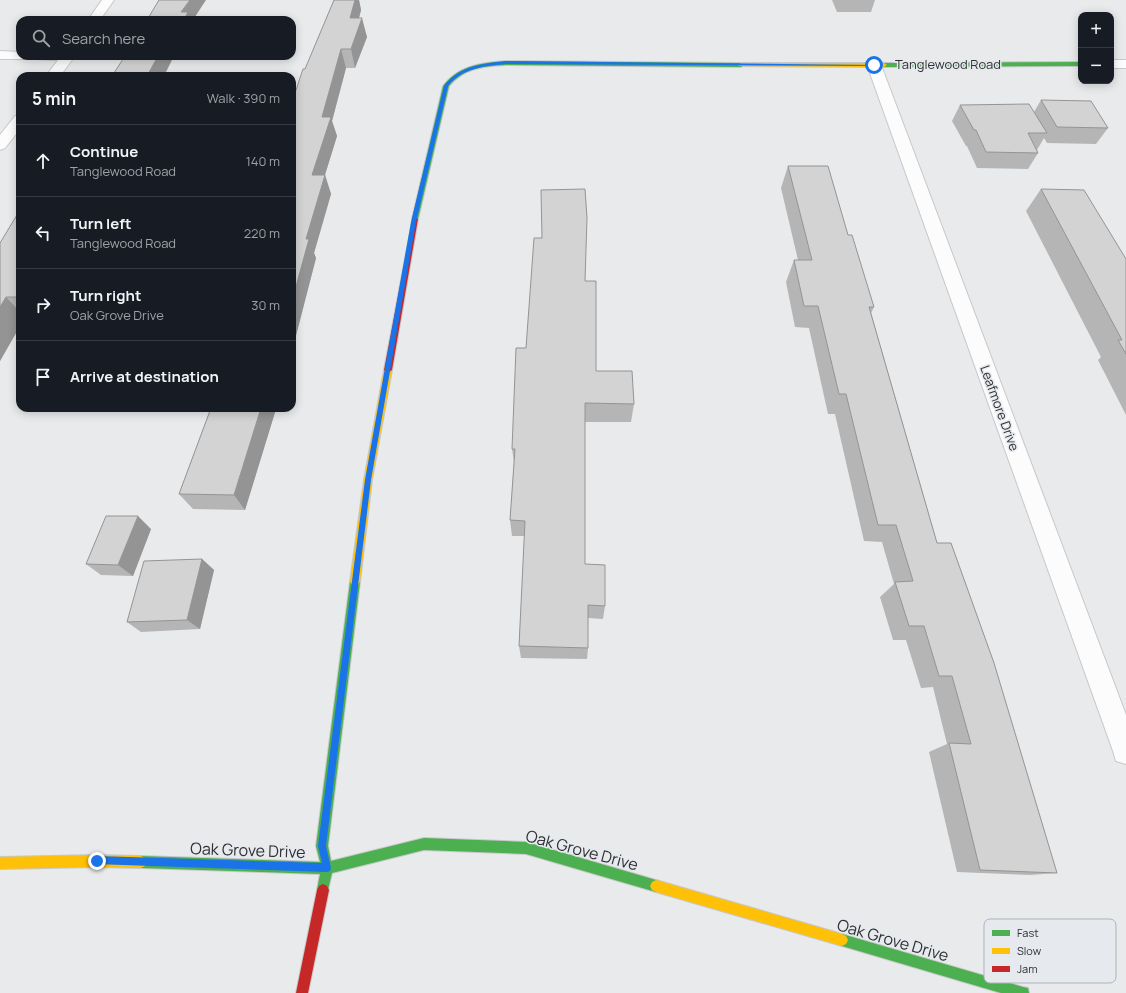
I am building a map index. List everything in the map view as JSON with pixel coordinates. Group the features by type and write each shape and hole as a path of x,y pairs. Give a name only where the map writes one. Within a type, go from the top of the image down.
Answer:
{"street":[{"path":"97,16 108,0"},
{"path":"0,55 16,56"},
{"path":"56,72 65,60"},
{"name":"Tanglewood Road","path":"302,993 327,868 322,846 368,480 414,222 446,86 454,76 479,65 506,63 874,65 1078,64"},
{"path":"1114,64 1126,64"},
{"name":"Leafmore Drive","path":"874,65 1126,751"},
{"path":"0,145 16,124"},
{"name":"Oak Grove Drive","path":"0,862 97,861 327,868 424,844 526,848 984,982"},
{"name":"Oak Grove Drive","path":"989,983 1023,993"}],"building":[{"path":"159,0 190,0 181,12 188,12 186,16 149,16"},
{"path":"334,0 355,0 350,18 362,18 351,49 341,49 322,117 331,117 312,175 325,175 306,239 309,239 296,286 296,90 303,69 305,69"},
{"path":"122,60 156,60 149,72 115,72"},
{"path":"1041,100 1091,101 1108,128 1057,127"},
{"path":"1029,104 1047,133 1028,133 1038,153 986,152 976,130 974,130 960,105"},
{"path":"788,166 828,166 848,235 852,235 874,307 869,307 937,543 951,543 994,663 1057,873 980,870 949,743 971,744 952,676 939,676 924,626 909,626 895,582 913,581 896,525 878,525 846,394 839,394 818,306 804,306 794,260 812,260"},
{"path":"585,189 587,218 585,281 596,281 596,371 632,371 634,404 585,403 585,564 605,565 605,606 588,605 588,648 519,646 525,521 510,520 515,449 512,449 516,348 526,348 534,238 542,238 541,190"},
{"path":"1041,189 1084,190 1126,259 1126,354 1118,340 1122,340"},
{"path":"16,217 16,297 6,297 0,307 0,243"},
{"path":"210,412 260,412 234,495 179,494"},
{"path":"106,516 138,516 118,565 86,564"},
{"path":"202,559 187,620 127,622 144,561"}],"traffic: fast":[{"path":"415,219 446,86 454,76 479,65 506,63 741,65"},
{"path":"884,65 1078,64"},
{"path":"323,890 327,868 322,846 355,582"},
{"path":"141,862 327,868 424,844 526,848 656,886"},
{"path":"842,940 984,982"},
{"path":"989,983 1023,993"}],"traffic: slow":[{"path":"741,65 884,65"},
{"path":"355,582 368,480 388,370"},
{"path":"0,863 97,861 141,862"},
{"path":"656,886 842,940"}],"traffic: jam":[{"path":"388,370 415,219"},
{"path":"302,993 323,890"}],"route":[{"path":"97,861 327,868 322,846 368,480 414,222 446,86 454,76 479,65 506,63 874,65"}]}
